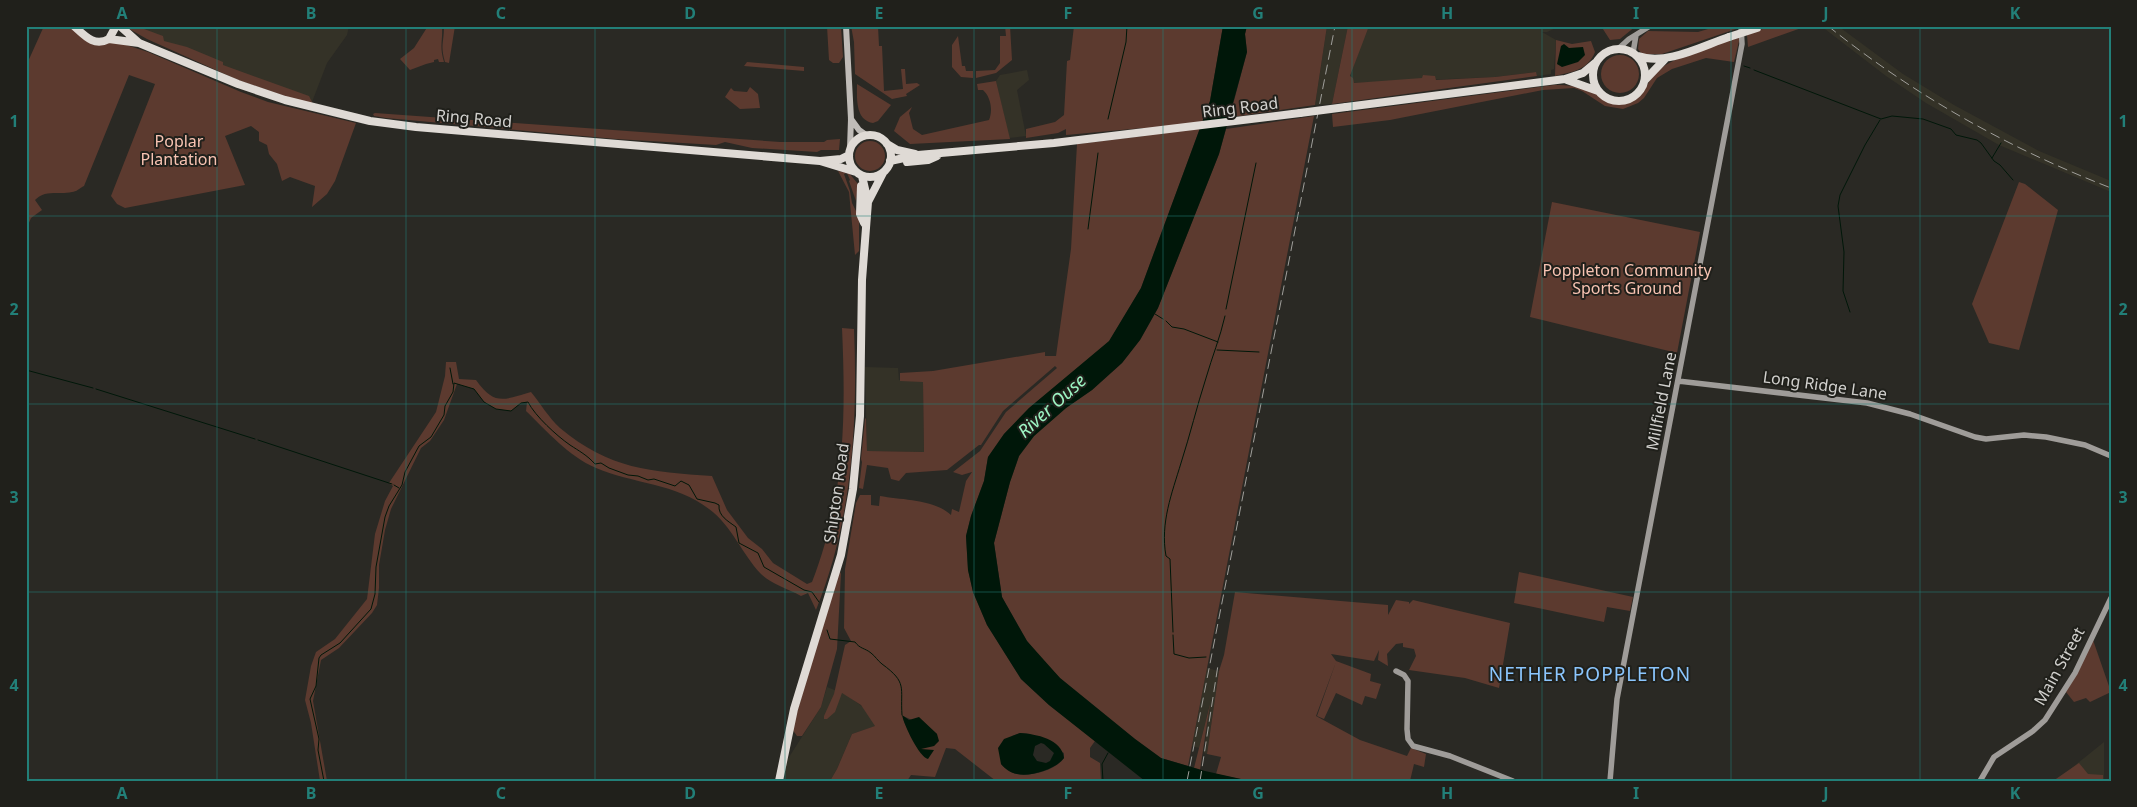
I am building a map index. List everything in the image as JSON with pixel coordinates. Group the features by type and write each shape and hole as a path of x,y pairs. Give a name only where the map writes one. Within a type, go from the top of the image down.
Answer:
{"highway":[{"path":"74,26 85,36"},
{"path":"82,26 85,36"},
{"path":"109,39 116,26"},
{"name":"Ring Road","path":"120,26 139,43"},
{"path":"1635,55 1645,70 1645,80 1641,90 1628,100 1611,100 1598,91 1592,77 1595,63 1607,52 1618,49 1651,60 1665,59 1759,27"},
{"name":"Ring Road","path":"85,36 94,42 109,39 139,43 272,96 311,108 370,121 424,128 820,161 841,159 850,149"},
{"path":"1645,80 1665,59"},
{"name":"Ring Road","path":"890,162 918,155 1138,133 1565,79 1582,73 1595,63"},
{"name":"Ring Road","path":"1565,79 1598,91"},
{"path":"865,225 860,214 861,186 856,172 850,164 850,149 855,141 866,135 877,136 887,144 891,152 890,162 882,175"},
{"name":"Ring Road","path":"887,144 897,150 918,155"},
{"path":"806,160 819,155 840,154 850,149"},
{"path":"856,172 876,176 882,175 896,165 928,160 941,154"},
{"name":"Ring Road","path":"820,161 856,172"},
{"name":"Shipton Road","path":"856,172 868,202"},
{"name":"Shipton Road","path":"779,781 794,709 841,555 853,489 860,408 865,225 868,202 882,175"}],"main road":[{"path":"846,26 851,119 850,149"},
{"path":"851,119 859,130 866,135"}],"street":[{"path":"1618,49 1650,26"},
{"path":"1691,26 1697,26"},
{"name":"Millfield Lane","path":"1610,781 1617,699 1742,44 1741,26"},
{"path":"1635,55 1636,36"},
{"name":"Long Ridge Lane","path":"1678,380 1867,403 1910,414 1974,437 1986,439 2024,435 2041,436 2085,445 2111,456"},
{"name":"Main Street","path":"1980,781 1994,758 2034,731 2045,720 2074,673 2111,598"},
{"path":"1396,671 1404,675 1408,681 1407,729 1410,743 1422,749 1450,756 1513,781"}],"shaded area":[{"path":"127,26 349,26 347,35 327,63 312,102 230,73"},
{"path":"1327,26 1348,26 1332,104 1315,105"},
{"path":"1367,26 1560,26 1547,32 1542,32 1556,40 1554,69 1551,70 1551,74 1537,76 1535,72 1495,77 1354,83 1350,77"},
{"path":"1821,26 1838,26 1903,74 1954,105 2039,151 2111,181 2111,192 1999,145 1926,103 1886,76"},
{"path":"1027,70 1029,80 1017,90 1026,136 1009,138 996,81 1000,75"},
{"path":"865,367 898,368 899,380 923,381 924,452 867,451"},
{"path":"1207,668 1219,671 1207,754 1204,753 1209,707 1199,748 1192,746"},
{"path":"827,687 847,695 863,707 876,726 852,734 830,781 785,781 784,765 821,707"},
{"path":"2104,742 2104,781 2053,781 2063,775"}],"green space":[{"name":"Poplar Plantation","path":"44,26 69,26 80,35 108,42 117,42 148,52 268,102 356,123 335,181 327,194 312,207 315,186 290,177 282,181 277,164 269,154 267,145 259,141 259,132 251,126 225,136 245,185 125,208 117,204 111,196 155,84 129,75 84,186 74,192 48,193 35,200 42,210 31,218 26,230 26,66"},
{"path":"124,26 136,26 163,36 164,41 187,47 223,62 223,65 309,96 314,106 238,80 147,39"},
{"path":"428,26 442,26 441,47 444,62 439,62 438,59 410,70 400,59 414,48"},
{"path":"444,26 455,26 449,63 445,62 443,52"},
{"path":"827,26 841,26 843,57 839,63 833,63 829,60"},
{"path":"851,26 878,26 879,46 882,46 884,91 903,89 901,69 905,69 906,84 917,83 920,85 906,94 907,96 892,99 855,74 854,42"},
{"path":"1005,26 1010,26 1012,60 996,73 976,78 976,71 995,70 1000,63 1000,36 1006,36"},
{"path":"1074,26 1223,26 1210,101 1141,288 1109,342 1029,408 1004,434 988,457 984,481 966,536 968,570 973,592 987,625 1021,679 1049,705 1095,741 1090,748 1090,757 1100,763 1101,781 996,781 955,749 946,748 935,777 911,775 907,781 830,781 852,734 875,726 861,705 842,693 835,712 827,719 824,719 834,694 845,645 851,641 844,628 845,569 856,503 860,495 871,495 871,505 879,506 880,496 927,503 951,515 952,509 959,512 966,481 972,472 962,475 953,472 980,451 1006,412 1057,368 1055,366 1003,411 981,445 947,470 906,473 899,481 891,479 888,468 867,465 863,489 859,488 865,419 867,451 924,452 923,382 900,381 900,373 933,371 1045,352 1045,356 1056,356 1071,249 1077,144 1144,136 1143,128 1066,135 1066,129 1058,133 1026,138 1026,129 1055,122 1064,115 1067,61 1070,60","holes":["903,716 912,720 919,718 937,734 934,746 917,747 904,722","1020,733 1030,734 1064,753 1064,758 1055,766 1043,772 1023,775 1010,772 1001,764 1012,736"]},
{"path":"1247,26 1327,26 1315,105 1232,117 1231,112 1247,52 1245,34"},
{"path":"1348,26 1369,26 1350,76 1353,78 1354,83 1422,78 1423,75 1435,76 1436,80 1495,77 1536,72 1537,76 1332,104"},
{"path":"1601,26 1636,26 1620,39 1610,40"},
{"path":"1718,26 1739,26 1739,28 1662,54 1642,54 1638,49 1639,39 1648,31 1698,32"},
{"path":"1770,26 1807,26 1748,47 1747,35"},
{"path":"958,36 962,66 965,66 966,71 973,71 973,78 961,77 952,67 952,45"},
{"path":"1740,37 1734,62 1706,58 1672,69 1657,78 1644,98 1638,103 1623,109 1605,106 1574,88 1543,90 1390,120 1333,127 1332,114 1554,85 1580,87 1611,102 1623,104 1636,99 1656,73 1669,63 1699,50"},
{"path":"1556,40 1572,44 1591,41 1595,52 1588,63 1579,69 1555,76"},
{"path":"1620,55 1633,61 1639,74 1633,87 1620,93 1607,87 1601,74 1607,61"},
{"path":"747,62 804,67 804,71 744,66"},
{"path":"996,81 1010,139 910,144 894,131 900,117 912,107 909,113 913,129 922,135 989,120 991,112 989,100 983,90 978,90 977,84"},
{"path":"857,84 891,105 878,121 873,123 867,121 860,113 857,102"},
{"path":"750,87 758,94 760,108 740,109 725,97 731,88 734,91 747,92"},
{"path":"373,114 780,142 824,142 840,139 839,150 821,150 817,152 752,148 725,142 716,145 616,139 386,118 374,116"},
{"path":"1314,116 1188,766 1161,758 1135,739 1060,678 1039,656 1027,641 1002,597 994,543 1019,456 1034,436 1066,408 1092,390 1122,363 1140,340 1158,308 1219,154 1226,129"},
{"path":"870,141 881,145 885,156 881,167 870,171 859,167 855,156 859,145"},
{"path":"838,171 849,173 858,184 856,201 847,173 844,174 850,191 852,203 859,217 859,251 855,255 849,192"},
{"path":"2019,182 2025,184 2058,210 2019,350 1989,343 1972,304"},
{"name":"Poppleton Community Sports Ground","path":"1552,202 1700,232 1677,353 1530,317"},
{"path":"842,328 854,329 855,400 850,472 838,542 816,610 808,593 801,596 765,578 717,516 696,500 668,489 596,468 576,457 550,435 526,411 527,402 521,403 511,411 496,409 484,402 474,389 457,384 444,420 430,441 421,448 391,509 379,565 377,605 372,613 339,648 321,660 313,701 327,781 320,781 311,723 305,700 311,666 316,652 335,639 367,599 375,534 385,501 393,486 389,483 436,412 445,376 446,362 456,362 459,379 476,380 494,397 506,399 531,392 560,428 578,442 614,460 650,470 712,476 727,510 748,538 762,549 773,563 807,584 812,582 823,550 837,488 841,457 844,394"},
{"path":"839,569 841,574 837,649 821,707 802,736 797,736 792,729"},
{"path":"1519,572 1633,597 1630,611 1607,607 1604,622 1514,603"},
{"path":"1235,592 1388,605 1388,615 1396,600 1409,602 1409,604 1413,600 1510,623 1499,688 1465,678 1409,670 1416,656 1414,649 1403,647 1403,643 1396,644 1387,654 1388,666 1378,660 1379,650 1374,661 1331,654 1336,661 1371,674 1370,681 1381,684 1376,699 1365,696 1362,705 1336,693 1324,719 1317,716 1336,662 1316,716 1360,740 1407,756 1411,748 1426,754 1424,767 1414,764 1410,781 1250,781 1216,774 1221,757 1207,754 1219,671 1224,655"},
{"path":"2093,640 2111,692 2090,702 2086,698 2074,702 2066,692"},
{"path":"1210,704 1200,770 1194,768"},
{"path":"2079,763 2088,774 2103,775 2103,781 2053,781"}],"water":[{"name":"River Ouse","path":"1223,26 1247,26 1245,34 1247,52 1219,154 1158,308 1140,340 1122,363 1092,390 1066,408 1034,436 1019,456 994,543 1002,597 1027,641 1060,678 1161,758 1205,771 1250,781 1145,781 1049,705 1021,679 987,625 973,592 968,570 966,536 984,481 988,457 1004,434 1029,408 1109,341 1141,288 1210,101"},
{"path":"1564,44 1569,48 1583,47 1585,55 1578,62 1562,67 1557,64 1561,46"},
{"path":"902,715 909,720 919,717 937,734 939,741 934,746 921,749 934,750 928,759 916,747"},
{"path":"1020,733 1040,736 1059,746 1064,758 1055,766 1043,771 1023,775 1015,773 1004,768 1001,764 998,748 1004,739","holes":["1041,743 1054,753 1050,761 1046,763 1037,761 1033,755 1035,746"]}],"waterway":[{"path":"1108,119 1126,42 1127,26"},
{"path":"1744,66 1750,68"},
{"path":"1754,70 1881,119 1892,116 1923,119 1951,129 1956,135 1977,140 2013,180"},
{"path":"1850,312 1843,291 1844,252 1838,206 1840,195 1880,120"},
{"path":"1992,158 2001,143"},
{"path":"1088,229 1098,153"},
{"path":"1226,309 1256,163"},
{"path":"1155,314 1163,319"},
{"path":"1173,632 1170,559 1166,556 1165,544 1166,520 1174,486 1225,316"},
{"path":"1166,321 1172,327 1184,329 1218,342"},
{"path":"1217,350 1259,352"},
{"path":"450,368 453,384"},
{"path":"26,370 93,388"},
{"path":"324,781 318,750 319,739 310,699 316,686 319,658 340,643 371,609 375,594 376,567 385,517 389,506 402,485 405,472 419,446 431,437 444,415 445,406 453,392 454,383 474,389 484,402 496,409 511,411 521,403 528,402 553,431 595,464 601,463 628,475 648,480 654,479 675,486 681,481 689,485 697,499 719,505 722,515 736,527 739,543 758,553 764,567 804,590 812,592 819,602"},
{"path":"96,389 255,439"},
{"path":"258,440 392,484"},
{"path":"394,485 399,488"},
{"path":"827,630 830,639 855,642 869,651 896,676 902,692 902,715"},
{"path":"1173,635 1174,654 1189,658 1206,657"},
{"path":"1103,781 1102,764 1108,753"}],"railway":[{"path":"1187,781 1335,26"},
{"path":"1828,26 1894,75 1963,118 2035,156 2111,188"},
{"path":"1200,781 1218,665"}],"district":[{"name":"NETHER POPPLETON","path":"1590,674"}]}
